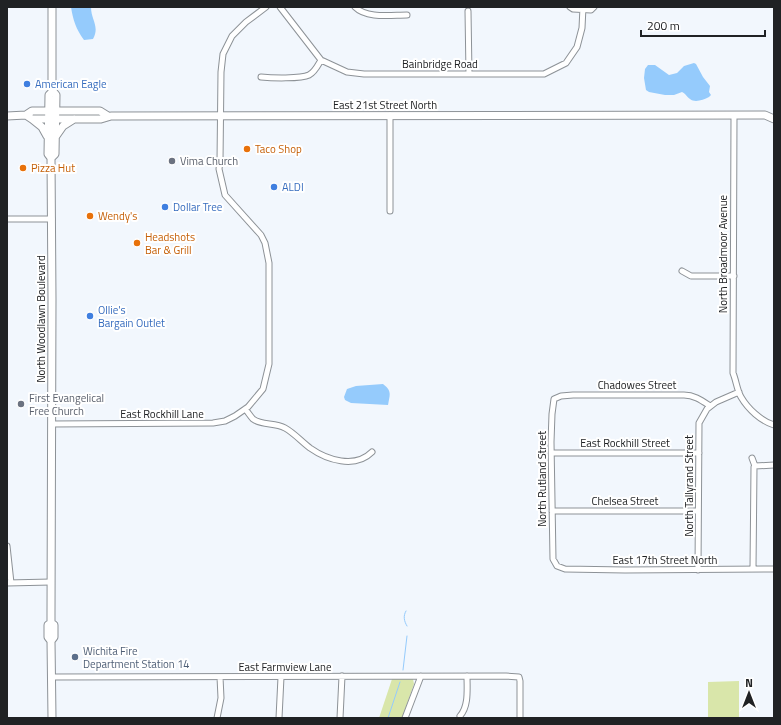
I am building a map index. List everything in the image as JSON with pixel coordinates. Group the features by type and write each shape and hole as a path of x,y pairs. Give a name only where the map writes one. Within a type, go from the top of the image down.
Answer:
{"main road":[{"name":"North Woodlawn Boulevard","path":"52,7 52,92 56,95 48,138 48,154 51,158 52,219 51,623 48,625 48,638 51,641 52,718"},
{"name":"East 21st Street North","path":"52,115 75,119 101,119 108,116 734,116 765,115 774,111"},
{"path":"29,117 32,112 52,115 100,112 108,116"},
{"name":"North Woodlawn Boulevard","path":"51,158 55,154 56,136 52,115"},
{"name":"East 21st Street North","path":"765,115 774,119"},
{"path":"7,116 29,117 42,128 48,138"},
{"path":"56,136 63,126 75,119"}],"street":[{"name":"East Rockhill Lane","path":"52,424 213,424 225,421 245,409 263,389 270,364 269,262 265,243 261,236 225,195 220,169 221,72 223,54 232,36 246,22 266,7"},
{"name":"Bainbridge Road","path":"280,7 321,60 346,72 364,74 544,74 566,63 578,47 582,28 583,8"},
{"path":"355,7 364,13 373,15 407,15"},
{"path":"570,7 573,9 583,8 591,10 594,7"},
{"path":"468,11 469,74"},
{"path":"261,77 285,78 308,76 315,70 321,60"},
{"path":"390,116 390,211"},
{"name":"North Broadmoor Avenue","path":"734,116 733,373 739,392"},
{"path":"7,219 52,219"},
{"path":"682,271 691,276 734,276"},
{"path":"710,406 739,392 754,414 767,423 774,425"},
{"name":"Chadowes Street","path":"561,396 691,395 701,399 710,406"},
{"name":"North Rutland Street","path":"556,566 553,559 552,414 554,400 561,396"},
{"name":"North Tallyrand Street","path":"698,570 699,423 710,406"},
{"path":"245,409 257,421 262,423 278,424 311,449 334,460 356,462 372,452"},
{"name":"East Rockhill Street","path":"552,453 699,453"},
{"path":"752,458 755,466 752,569"},
{"path":"755,466 774,465"},
{"name":"Chelsea Street","path":"552,511 698,511"},
{"path":"7,546 9,583 51,582"},
{"name":"East 17th Street North","path":"556,566 565,569 774,569"},
{"path":"340,718 342,676"},
{"path":"405,718 421,676"},
{"path":"460,716 465,711 467,676"},
{"name":"East Farmview Lane","path":"52,677 519,677 520,718"},
{"path":"217,718 221,698 220,677"},
{"path":"279,718 281,677"}],"green space":[{"path":"392,679 413,679 414,684 402,718 379,718"},
{"path":"739,681 739,718 708,718 708,682"}],"water":[{"path":"71,7 91,7 96,30 93,39 84,40 75,24"},
{"path":"694,63 710,86 709,92 711,95 709,97 694,101 682,92 674,95 665,95 646,90 644,78 645,69 648,65 655,65 669,75 677,73 684,66"},
{"path":"383,384 390,393 388,405 351,403 345,400 344,397 347,389 356,386"}],"waterway":[{"path":"406,611 404,618 407,626"},
{"path":"403,670 407,636"},
{"path":"388,718 400,682"}],"place":[{"name":"American Eagle","path":"27,84"},
{"name":"Taco Shop","path":"247,149"},
{"name":"Vima Church","path":"172,161"},
{"name":"Pizza Hut","path":"23,168"},
{"name":"ALDI","path":"274,187"},
{"name":"Dollar Tree","path":"165,207"},
{"name":"Wendy's","path":"90,216"},
{"name":"Headshots Bar & Grill","path":"137,243"},
{"name":"Ollie's Bargain Outlet","path":"90,316"},
{"name":"First Evangelical Free Church","path":"21,404"},
{"name":"Wichita Fire Department Station 14","path":"75,657"}]}
